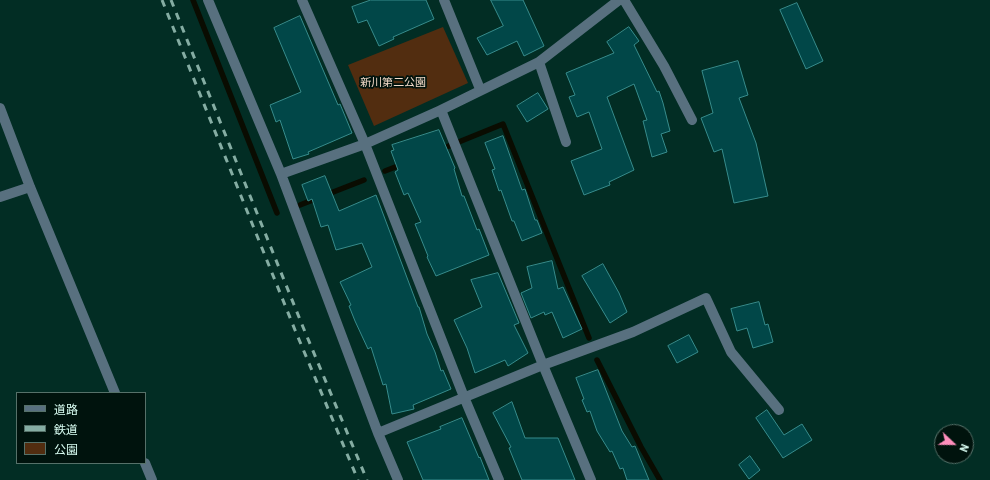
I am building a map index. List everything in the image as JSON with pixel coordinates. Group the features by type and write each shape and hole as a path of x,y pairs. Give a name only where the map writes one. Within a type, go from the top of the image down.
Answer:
{"street":[{"path":"208,0 281,174 378,433 398,480"},
{"path":"302,0 365,144 464,397 499,480"},
{"path":"444,0 480,90"},
{"path":"281,174 365,144 441,110 539,62 619,0"},
{"path":"624,0 664,66 692,120"},
{"path":"539,62 566,142"},
{"path":"0,108 30,187 116,392"},
{"path":"441,110 543,365 591,480"},
{"path":"0,198 30,187"},
{"path":"378,433 543,365 633,332 706,298 731,352 779,410"},
{"path":"144,464 152,480"}],"green space":[{"name":"新川第二公園","path":"443,27 468,83 374,126 348,65"}],"building":[{"path":"371,0 426,0 434,19 393,37 394,39 379,46 367,20 358,23 352,7"},
{"path":"491,0 523,0 544,46 524,56 517,41 487,55 477,38 503,26"},
{"path":"797,3 823,61 806,69 780,10"},
{"path":"300,16 338,105 340,104 352,133 308,152 309,154 293,159 280,120 276,122 270,105 301,92 274,28"},
{"path":"629,27 639,41 634,45 657,92 659,91 663,103 670,131 661,134 667,152 652,157 643,121 647,120 634,84 607,97 634,170 609,182 610,185 584,195 571,161 602,149 589,112 577,117 569,97 575,95 566,73 614,53 607,42"},
{"path":"738,61 748,95 739,98 756,143 768,196 734,203 722,149 714,152 701,118 713,113 702,71"},
{"path":"538,93 548,109 527,122 517,106"},
{"path":"439,130 455,168 454,169 462,196 464,196 477,230 479,229 489,255 436,276 427,257 428,256 415,224 421,222 408,193 404,195 395,172 398,170 391,151 394,150 392,145"},
{"path":"503,136 522,190 525,189 535,220 537,220 542,233 522,241 514,221 512,221 501,190 499,191 492,170 495,169 485,143"},
{"path":"325,176 339,211 376,195 419,307 427,334 441,371 443,370 451,389 413,405 414,409 392,414 386,384 383,385 371,347 368,349 349,306 351,305 340,282 372,267 362,243 336,250 328,225 321,227 312,199 308,201 302,185"},
{"path":"552,261 558,289 563,287 582,329 563,338 552,312 545,315 544,312 531,318 521,293 532,288 527,267"},
{"path":"603,264 619,293 627,312 610,323 582,276"},
{"path":"498,273 519,323 514,325 528,353 508,366 505,360 475,373 467,348 454,320 482,307 471,280"},
{"path":"759,302 765,325 768,324 773,342 753,348 747,328 737,331 731,309"},
{"path":"689,335 698,352 677,363 668,346"},
{"path":"598,370 622,431 632,447 635,446 649,480 627,480 623,468 620,469 612,451 610,452 597,431 590,411 587,412 576,378"},
{"path":"512,402 525,438 558,438 575,480 522,480 509,448 511,447 493,413"},
{"path":"767,410 784,435 802,424 812,440 783,458 756,418"},
{"path":"462,418 489,480 423,480 407,442 441,429 440,427"},
{"path":"750,456 760,470 749,479 739,465"}],"waterway":[{"path":"193,0 277,213"},
{"path":"439,150 503,124 589,338"},
{"path":"385,171 403,164"},
{"path":"300,205 364,180"},
{"path":"597,360 641,447 660,480"}],"railway":[{"path":"162,0 295,330 358,480"},
{"path":"171,0 303,327 367,480"}]}
